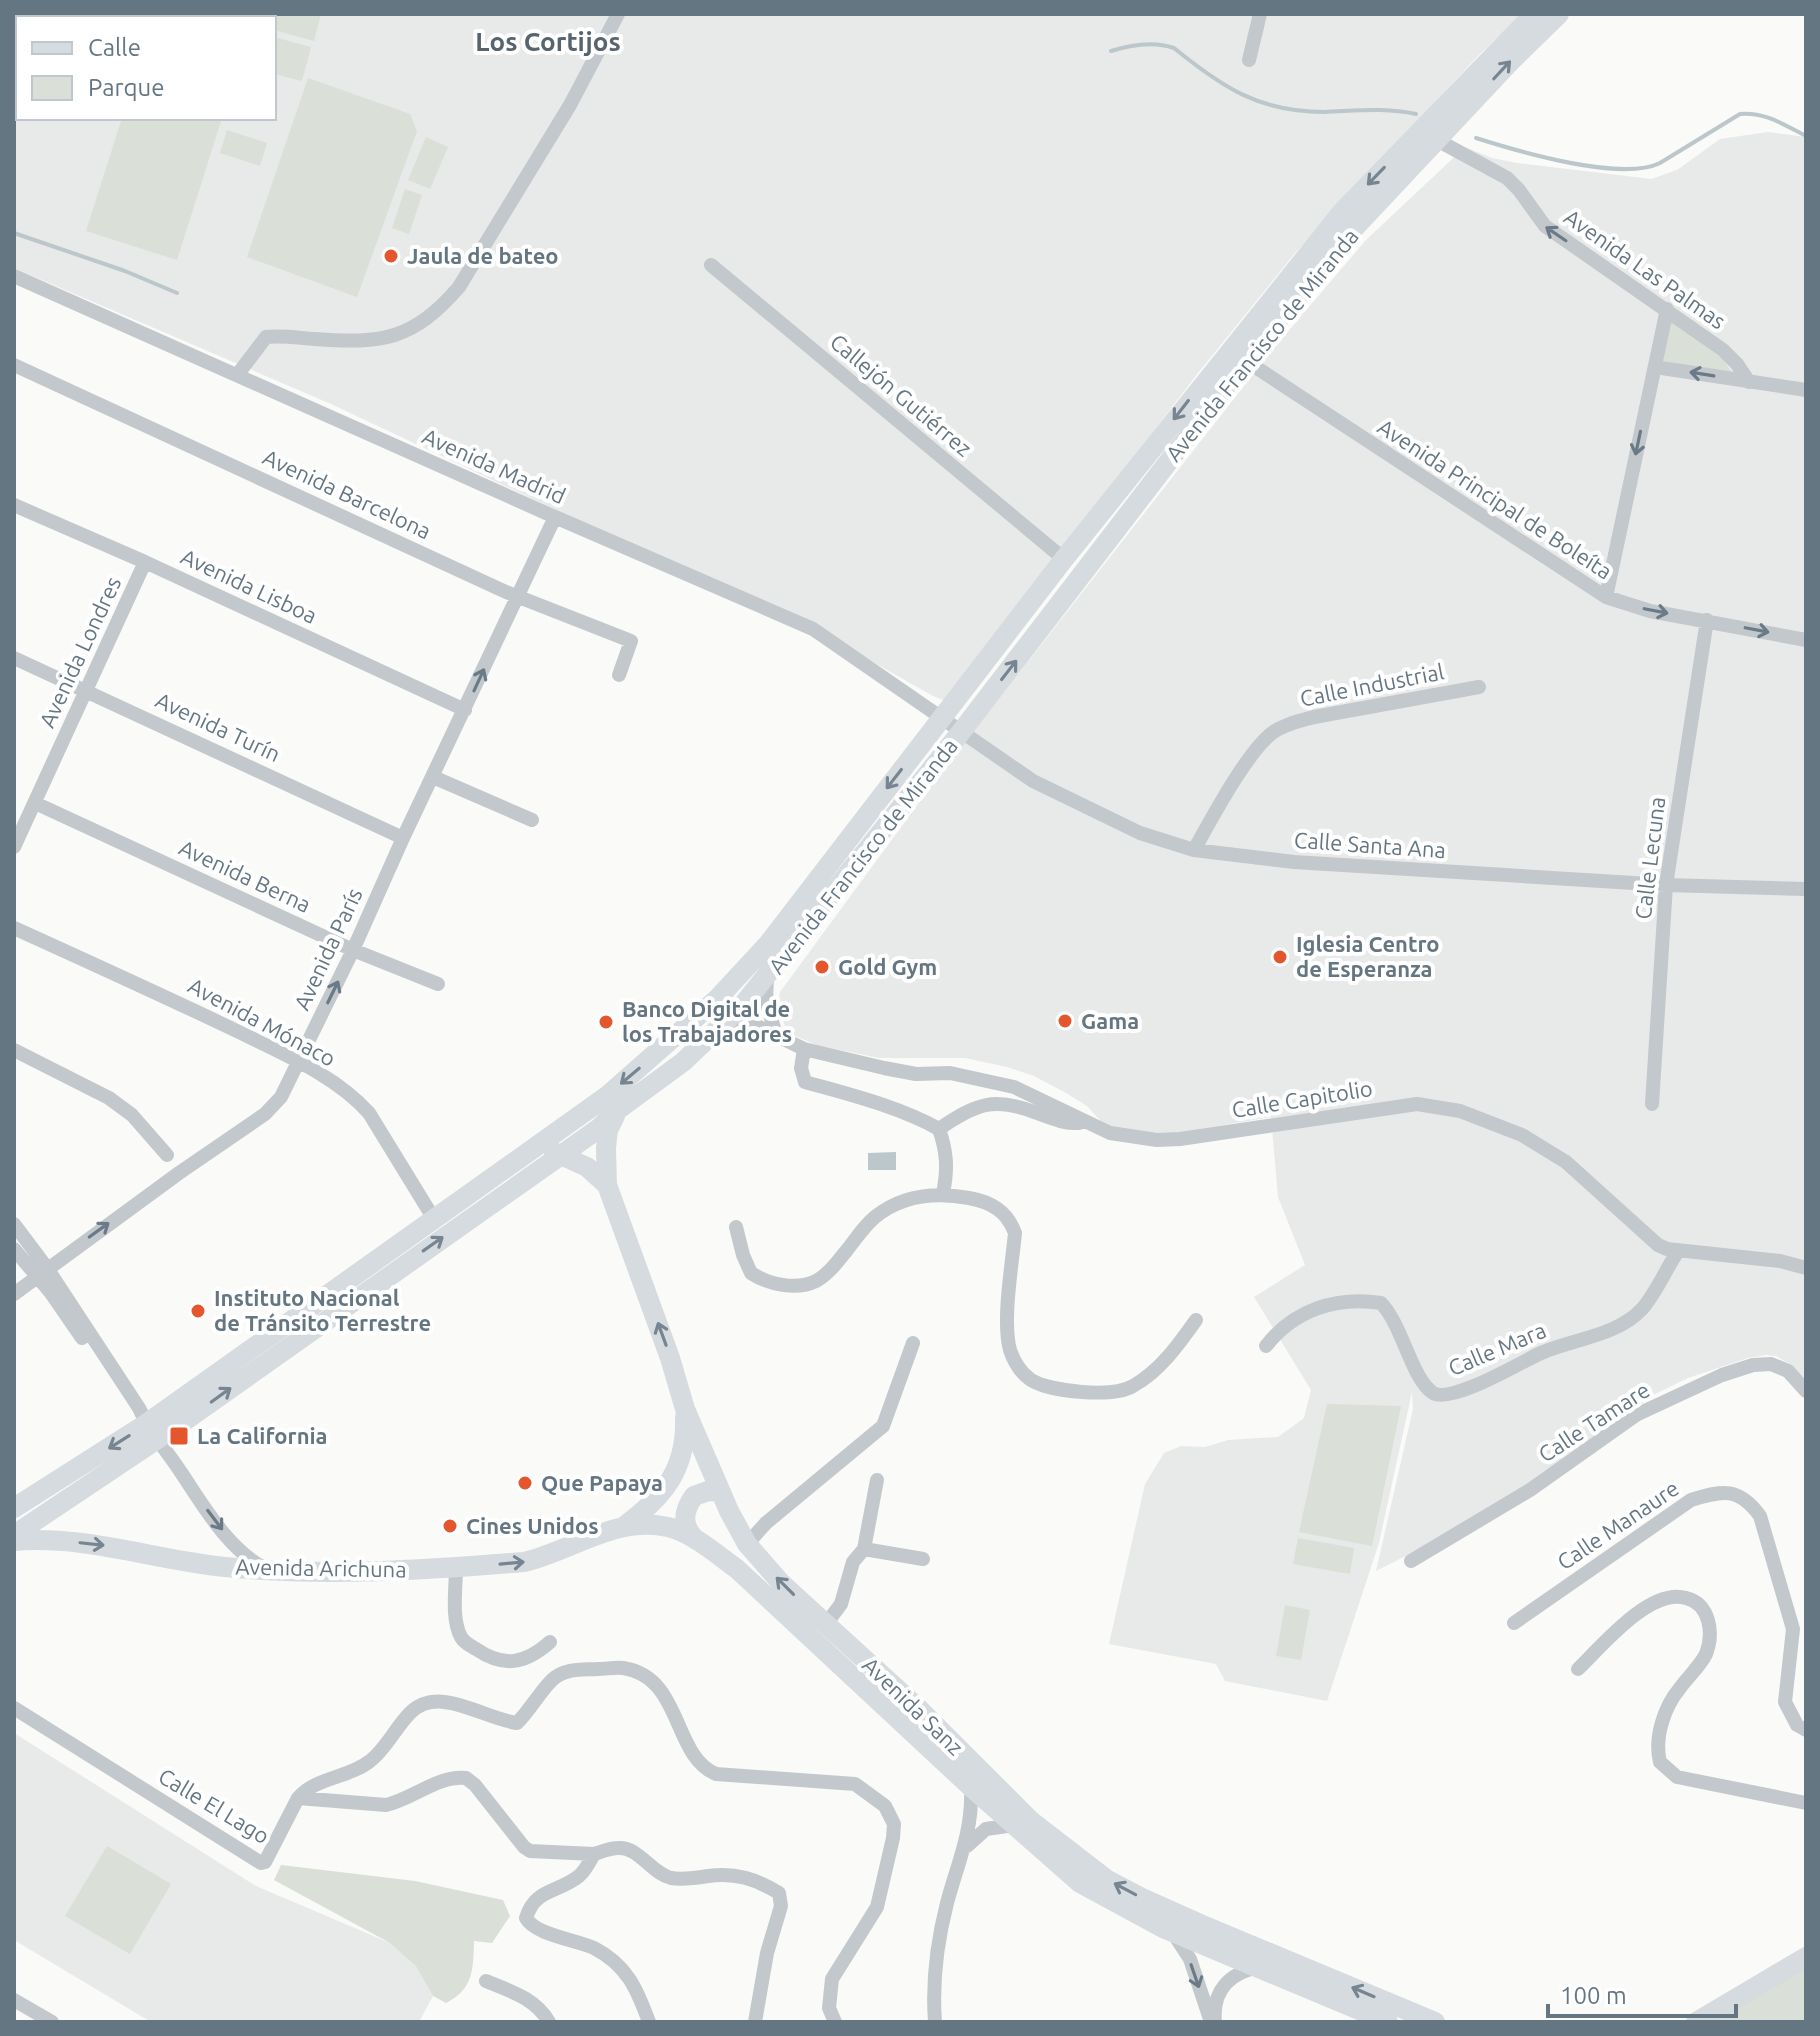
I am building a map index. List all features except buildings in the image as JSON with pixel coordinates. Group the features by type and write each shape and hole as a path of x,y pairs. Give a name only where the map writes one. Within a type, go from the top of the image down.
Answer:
{"main road":[{"name":"Avenida Francisco de Miranda","path":"14,1508 152,1432 562,1154 683,1062 720,1026 767,977 961,732 1342,212 1534,14"},
{"name":"Avenida Francisco de Miranda","path":"14,1538 434,1219 607,1096 717,999 768,944 1064,559 1238,356 1345,238 1559,14"},
{"path":"607,1185 608,1130 619,1109"},
{"path":"524,1156 543,1150 562,1154 587,1167 607,1185"},
{"name":"Avenida Sanz","path":"607,1185 670,1358 685,1409 721,1492 747,1544 782,1584 920,1710 1031,1821 1106,1879 1200,1924 1435,2022"},
{"path":"623,1527 656,1498 679,1465 685,1444 685,1409"},
{"path":"696,1540 686,1529 684,1521 688,1505 694,1496 708,1491 721,1492"},
{"name":"Avenida Sanz","path":"623,1527 668,1527 696,1540 737,1569 971,1787 1080,1883 1173,1933 1388,2022"},
{"name":"Avenida Arichuna","path":"14,1538 89,1543 220,1567 373,1572 456,1568 542,1558 623,1527"},
{"path":"1696,2022 1804,1957"}],"street":[{"path":"238,374 266,337 355,342 383,339 413,328 440,309 459,287 570,105 618,14"},
{"path":"1249,60 1260,14"},
{"name":"Avenida Las Palmas","path":"1437,140 1507,178 1545,226 1723,350 1749,382"},
{"name":"Callejón Gutiérrez","path":"711,265 1064,559"},
{"name":"Avenida Madrid","path":"14,276 813,629 961,732"},
{"path":"1606,597 1667,309"},
{"name":"Avenida Principal de Boleíta","path":"1238,356 1606,597 1650,611 1806,640"},
{"name":"Avenida Barcelona","path":"14,365 518,597 631,641 619,675"},
{"path":"1655,367 1806,390"},
{"name":"Avenida Lisboa","path":"14,505 465,710"},
{"name":"Avenida París","path":"14,1294 265,1114 281,1097 555,517"},
{"name":"Avenida Londres","path":"14,847 145,562"},
{"name":"Calle Lecuna","path":"1652,1104 1666,885 1707,620"},
{"name":"Avenida Turín","path":"14,658 403,838"},
{"name":"Calle Industrial","path":"1194,850 1250,759 1274,731 1314,717 1479,687"},
{"name":"Calle Santa Ana","path":"961,732 1033,781 1140,833 1194,850 1294,862 1666,885 1806,889"},
{"path":"433,777 532,820"},
{"name":"Avenida Berna","path":"35,803 353,950 438,984"},
{"name":"Avenida Mónaco","path":"14,928 165,996 299,1062 355,1098 369,1113 434,1219"},
{"path":"767,977 766,1001 776,1035"},
{"name":"Calle Capitolio","path":"720,1026 742,1022 753,1024 804,1049 916,1074 950,1073 1014,1087 1110,1133 1157,1140 1417,1104 1450,1109 1482,1118 1536,1142 1599,1189 1658,1245 1678,1251 1780,1261 1806,1268"},
{"path":"804,1049 801,1068 805,1082 880,1103 939,1129 946,1150 947,1172 943,1193"},
{"path":"14,1050 109,1098 132,1115 167,1155"},
{"path":"939,1129 976,1107 997,1102 1015,1104 1060,1122 1086,1123"},
{"path":"736,1227 751,1273 771,1283 800,1285 815,1282 830,1271 873,1218 905,1201 943,1193 980,1200 998,1209 1010,1221 1015,1233 1007,1333 1017,1366 1032,1380 1057,1388 1086,1392 1129,1389 1173,1351 1196,1320"},
{"path":"14,1224 51,1293 133,1412 152,1432 243,1554 266,1569"},
{"path":"14,1249 41,1272"},
{"name":"Calle Mara","path":"1266,1346 1286,1324 1323,1305 1356,1301 1381,1303 1399,1328 1422,1380 1435,1394 1443,1395 1485,1381 1542,1353 1620,1325 1642,1309 1678,1251"},
{"path":"747,1544 766,1523 883,1426 913,1343"},
{"name":"Calle Tamare","path":"1411,1561 1530,1490 1636,1415 1722,1375 1753,1365 1771,1364 1788,1371 1806,1391"},
{"path":"826,1624 841,1604 853,1562 864,1549 877,1480"},
{"name":"Calle Manaure","path":"1514,1623 1691,1500 1713,1493 1732,1493 1748,1500 1760,1516 1793,1629 1785,1702 1797,1725 1806,1730"},
{"path":"864,1549 923,1559"},
{"path":"456,1568 457,1624 466,1643 488,1658 503,1662 535,1656 550,1642"},
{"path":"1578,1669 1639,1610 1676,1596 1689,1598 1705,1611 1709,1646 1704,1658 1677,1691 1664,1717 1657,1743 1660,1762 1677,1777 1806,1803"},
{"path":"298,1798 308,1788 371,1760 412,1710 427,1702 452,1703 517,1723 533,1707 552,1679 566,1672 624,1668 648,1681 668,1699 695,1759 705,1769 716,1774 855,1784 885,1806 894,1824 877,1907 832,1979 829,2008 835,2022"},
{"name":"Calle El Lago","path":"14,1708 257,1862 265,1862 298,1798"},
{"path":"298,1798 386,1805 400,1802 450,1779 466,1778 530,1851 594,1854 619,1847 630,1850 654,1870 668,1877 683,1879 738,1875 761,1882 779,1893 781,1906 767,1953 755,2022"},
{"path":"935,2022 934,1980 941,1927 971,1819 971,1787"},
{"path":"964,1850 971,1840 986,1829 1014,1825"},
{"path":"594,1854 583,1873 568,1884 537,1897 526,1918 534,1927 595,1949 616,1964 636,1986 649,2022"},
{"path":"1173,1933 1190,1959 1213,2022"},
{"path":"1213,2022 1220,1990 1239,1973 1259,1967"},
{"path":"486,1981 527,1998 543,2011 549,2022"},
{"path":"14,2000 52,2022"}],"shaded area":[{"path":"14,14 1522,14 1477,57 1296,252 1198,373 948,698 943,700 841,644 331,404 14,268"},
{"path":"1768,132 1806,137 1806,1383 1788,1363 1776,1356 1766,1355 1688,1378 1651,1396 1579,1454 1447,1535 1376,1571 1413,1409 1412,1392 1379,1543 1327,1701 1225,1681 1216,1664 1109,1644 1145,1484 1164,1453 1181,1446 1205,1447 1228,1440 1278,1437 1304,1418 1311,1390 1254,1297 1305,1265 1278,1197 1271,1117 1152,1135 1107,1128 1087,1106 1066,1093 1034,1076 1007,1067 965,1058 879,1058 816,1045 791,1034 785,1027 778,1002 780,992 940,774 1269,354 1366,240 1465,147 1492,158 1517,163 1651,179 1677,170 1720,139"},
{"path":"896,1152 896,1170 868,1170 868,1153"},
{"path":"14,1733 256,1886 390,1943 417,1966 433,1996 419,2022 151,2022 14,1940"}],"green space":[{"path":"321,14 314,41 276,31 276,16 250,16"},
{"path":"276,38 311,47 302,81 276,74"},
{"path":"308,78 410,114 417,131 357,297 247,257"},
{"path":"121,120 221,120 177,260 86,231"},
{"path":"227,130 267,143 260,166 220,153"},
{"path":"426,137 448,147 430,189 408,180"},
{"path":"405,189 422,195 409,234 392,228"},
{"path":"1670,321 1724,360 1733,375 1663,361"},
{"path":"1327,1404 1401,1406 1372,1546 1299,1532"},
{"path":"1298,1538 1354,1548 1350,1574 1293,1564"},
{"path":"1285,1605 1310,1610 1301,1660 1276,1656"},
{"path":"107,1846 171,1884 130,1954 65,1916"},
{"path":"281,1865 415,1881 503,1900 510,1916 492,1943 474,1941 472,1969 467,1985 446,2003 433,1996 416,1966 390,1943 274,1880"},
{"path":"1806,1968 1806,2022 1704,2022"}],"waterway":[{"path":"1111,51 1142,45 1174,48 1225,85 1243,95 1280,107 1301,111 1381,110 1416,114"},
{"path":"1476,138 1569,162 1621,169 1660,163 1740,114 1767,117 1806,136"},
{"path":"14,233 125,271 177,293"}],"place":[{"name":"Jaula de bateo","path":"391,256"},
{"name":"Iglesia Centro de Esperanza","path":"1280,957"},
{"name":"Gold Gym","path":"822,967"},
{"name":"Gama","path":"1065,1021"},
{"name":"Banco Digital de los Trabajadores","path":"606,1022"},
{"name":"Instituto Nacional de Tránsito Terrestre","path":"198,1311"},
{"name":"La California","path":"179,1436"},
{"name":"Que Papaya","path":"525,1483"},
{"name":"Cines Unidos","path":"450,1526"}],"district":[{"name":"Los Cortijos","path":"548,42"}]}
